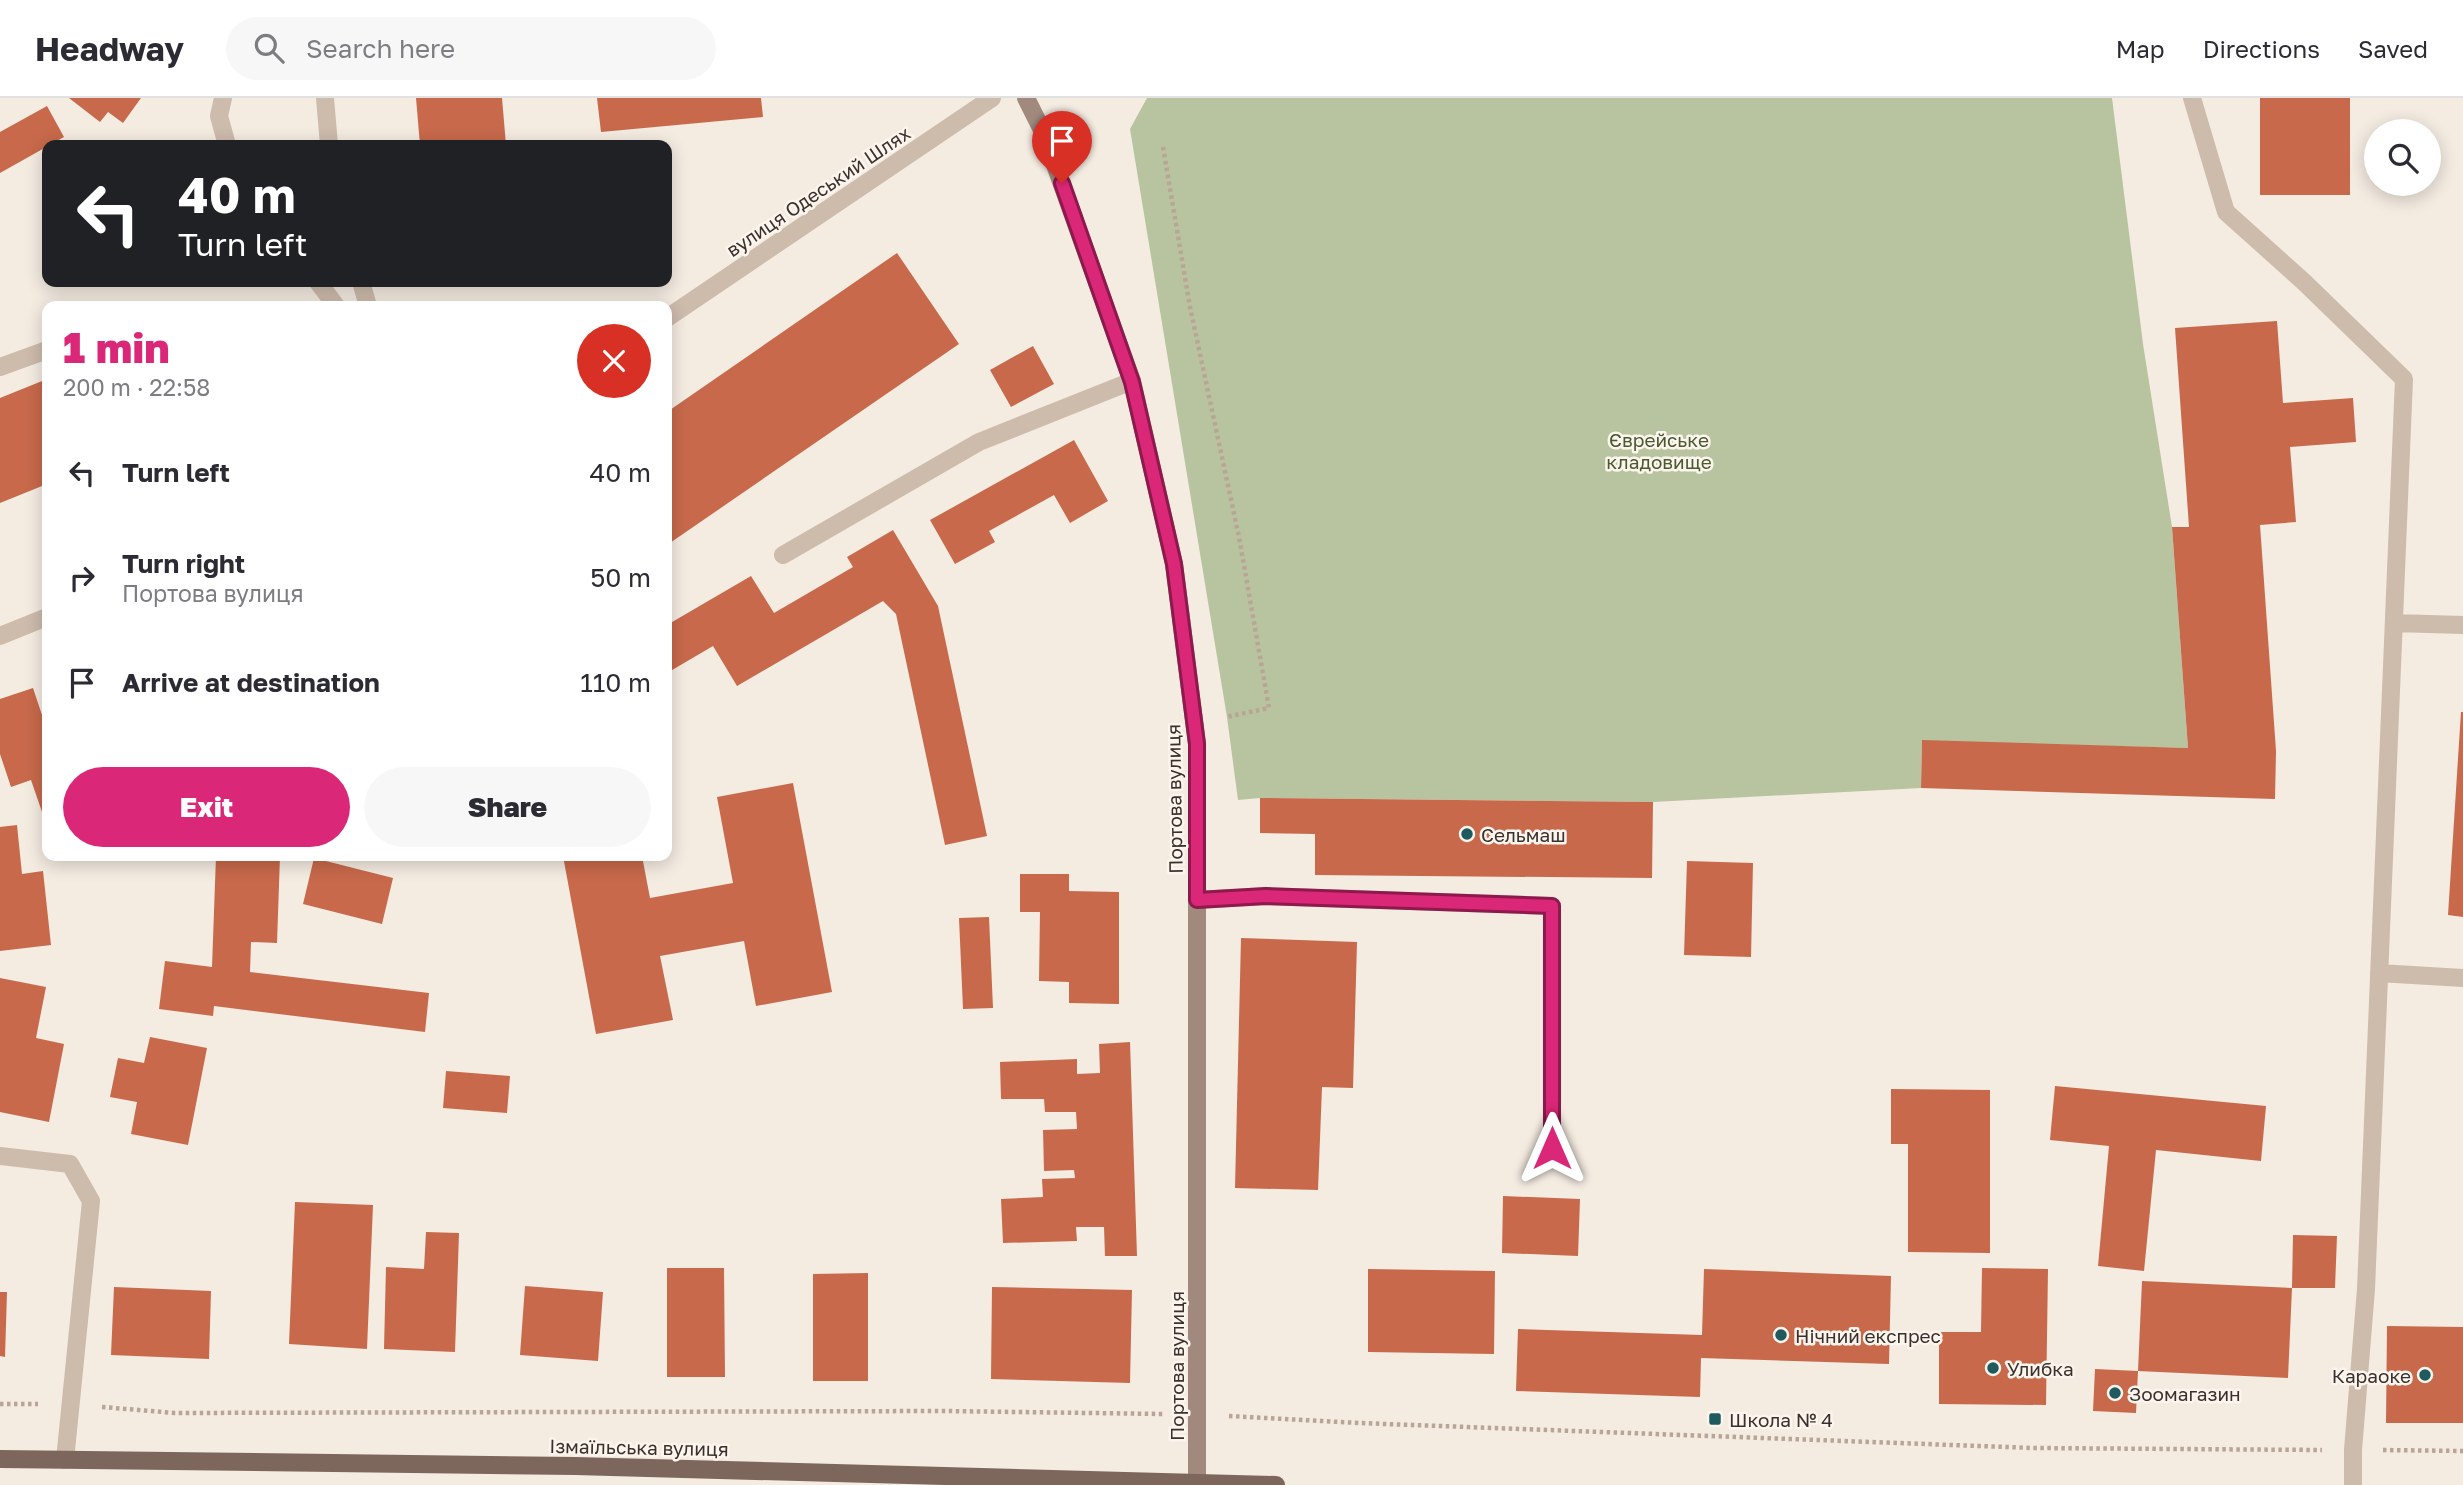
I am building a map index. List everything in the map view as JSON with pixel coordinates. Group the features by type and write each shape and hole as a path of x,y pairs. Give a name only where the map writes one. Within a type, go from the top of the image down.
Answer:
{"main road":[{"name":"Портова вулиця","path":"1026,98 1044,134 1132,382 1174,564 1197,744 1197,1484"},
{"name":"Ізмаїльська вулиця","path":"0,1459 575,1466 1276,1485"}],"street":[{"path":"223,98 219,116 226,140"},
{"path":"325,98 329,140"},
{"name":"вулиця Одеський Шлях","path":"672,315 992,98"},
{"path":"2192,98 2226,212 2304,282 2404,379 2366,1289 2353,1450 2353,1485"},
{"path":"0,368 42,352"},
{"path":"783,555 979,442 1132,382"},
{"path":"0,636 42,619"},
{"path":"2394,622 2463,625"},
{"path":"1197,900 1266,896 1552,906 1552,1148"},
{"path":"2379,973 2463,978"},
{"path":"0,1156 70,1164 91,1201 65,1460"}],"path":[{"path":"1163,147 1190,307 1239,537 1269,708 1194,722"}],"green space":[{"name":"Єврейське кладовище","path":"1147,98 2112,98 2143,344 2172,527 2188,748 1922,741 1921,788 1653,802 1260,798 1238,800 1227,717 1130,129"}],"building":[{"path":"69,98 141,98 123,123 108,112 100,122"},
{"path":"416,98 502,98 506,140 420,140"},
{"path":"597,98 761,98 763,117 601,132"},
{"path":"2260,98 2350,98 2350,195 2260,195"},
{"path":"47,106 64,137 59,140 42,140 42,149 0,173 0,132"},
{"path":"897,253 959,344 672,542 672,409"},
{"path":"2277,321 2283,403 2353,398 2356,442 2290,447 2296,522 2260,525 2276,751 2275,799 1921,788 1922,740 2188,748 2172,527 2189,527 2175,328"},
{"path":"1033,346 1054,384 1011,407 990,370"},
{"path":"42,381 42,486 0,503 0,398"},
{"path":"1074,440 1108,501 1070,523 1054,495 989,531 995,542 955,564 930,520"},
{"path":"893,530 938,606 987,836 945,845 896,614 883,601 737,686 713,646 672,670 672,622 751,576 774,613 853,567 847,557"},
{"path":"33,688 42,715 42,812 31,780 11,787 0,754 0,699"},
{"path":"2463,712 2463,917 2448,915"},
{"path":"793,783 832,992 756,1006 744,941 660,956 673,1020 596,1034 564,861 643,861 650,898 733,883 717,797"},
{"path":"1260,798 1653,802 1652,878 1315,875 1315,834 1260,833"},
{"path":"17,825 22,874 43,871 51,945 0,951 0,827"},
{"path":"216,861 280,861 277,943 251,942 250,972 429,993 425,1032 214,1006 213,1016 159,1009 165,961 212,967"},
{"path":"313,861 326,861 393,878 382,924 303,904"},
{"path":"1687,861 1753,863 1751,957 1684,955"},
{"path":"1020,874 1069,874 1069,891 1119,892 1119,1004 1069,1003 1069,982 1039,981 1040,912 1020,912"},
{"path":"989,917 993,1008 963,1009 959,918"},
{"path":"1241,938 1357,942 1353,1088 1322,1087 1318,1190 1235,1188"},
{"path":"0,978 46,987 36,1038 64,1044 49,1122 0,1112"},
{"path":"150,1037 207,1048 188,1145 131,1134 137,1102 110,1097 118,1058 144,1063"},
{"path":"1130,1042 1137,1256 1105,1256 1104,1227 1076,1227 1077,1241 1003,1243 1001,1199 1043,1197 1042,1179 1075,1178 1074,1170 1044,1171 1043,1130 1077,1129 1076,1112 1045,1112 1044,1099 1001,1099 1000,1062 1077,1059 1077,1074 1100,1073 1099,1044"},
{"path":"446,1071 510,1076 507,1113 443,1108"},
{"path":"2055,1086 2266,1106 2261,1161 2156,1150 2144,1271 2098,1266 2109,1146 2050,1140"},
{"path":"1891,1089 1990,1090 1990,1253 1908,1252 1908,1144 1891,1144"},
{"path":"1503,1196 1580,1199 1578,1256 1502,1253"},
{"path":"295,1202 373,1205 367,1349 289,1344"},
{"path":"426,1232 459,1233 455,1352 384,1349 386,1267 424,1269"},
{"path":"2293,1235 2337,1236 2335,1288 2292,1288"},
{"path":"667,1268 724,1268 725,1377 667,1377"},
{"name":"Улибка","path":"1982,1268 2048,1269 2046,1405 1939,1404 1939,1332 1981,1332"},
{"path":"1368,1269 1495,1271 1494,1354 1368,1352"},
{"path":"1704,1269 1891,1276 1889,1364 1701,1358 1700,1397 1516,1391 1518,1329 1702,1335"},
{"path":"868,1273 868,1381 813,1381 813,1274"},
{"path":"2142,1281 2292,1288 2288,1378 2138,1371"},
{"path":"525,1286 603,1292 598,1361 520,1355"},
{"path":"114,1287 211,1291 209,1359 111,1355"},
{"path":"992,1287 1132,1290 1130,1383 991,1379"},
{"path":"0,1292 7,1292 5,1357 0,1356"},
{"name":"Караоке","path":"2387,1326 2463,1327 2463,1423 2386,1423"},
{"path":"2095,1369 2138,1371 2136,1413 2093,1411"}],"place":[{"name":"Сельмаш","path":"1467,834"},
{"name":"Нічний експрес","path":"1781,1335"},
{"name":"Улибка","path":"1993,1368"},
{"name":"Караоке","path":"2425,1375"},
{"name":"Зоомагазин","path":"2115,1393"},
{"name":"Школа № 4","path":"1715,1419"}],"route":[{"path":"1062,183 1132,382 1174,564 1197,744 1197,900 1266,896 1552,906 1552,1148"}]}
